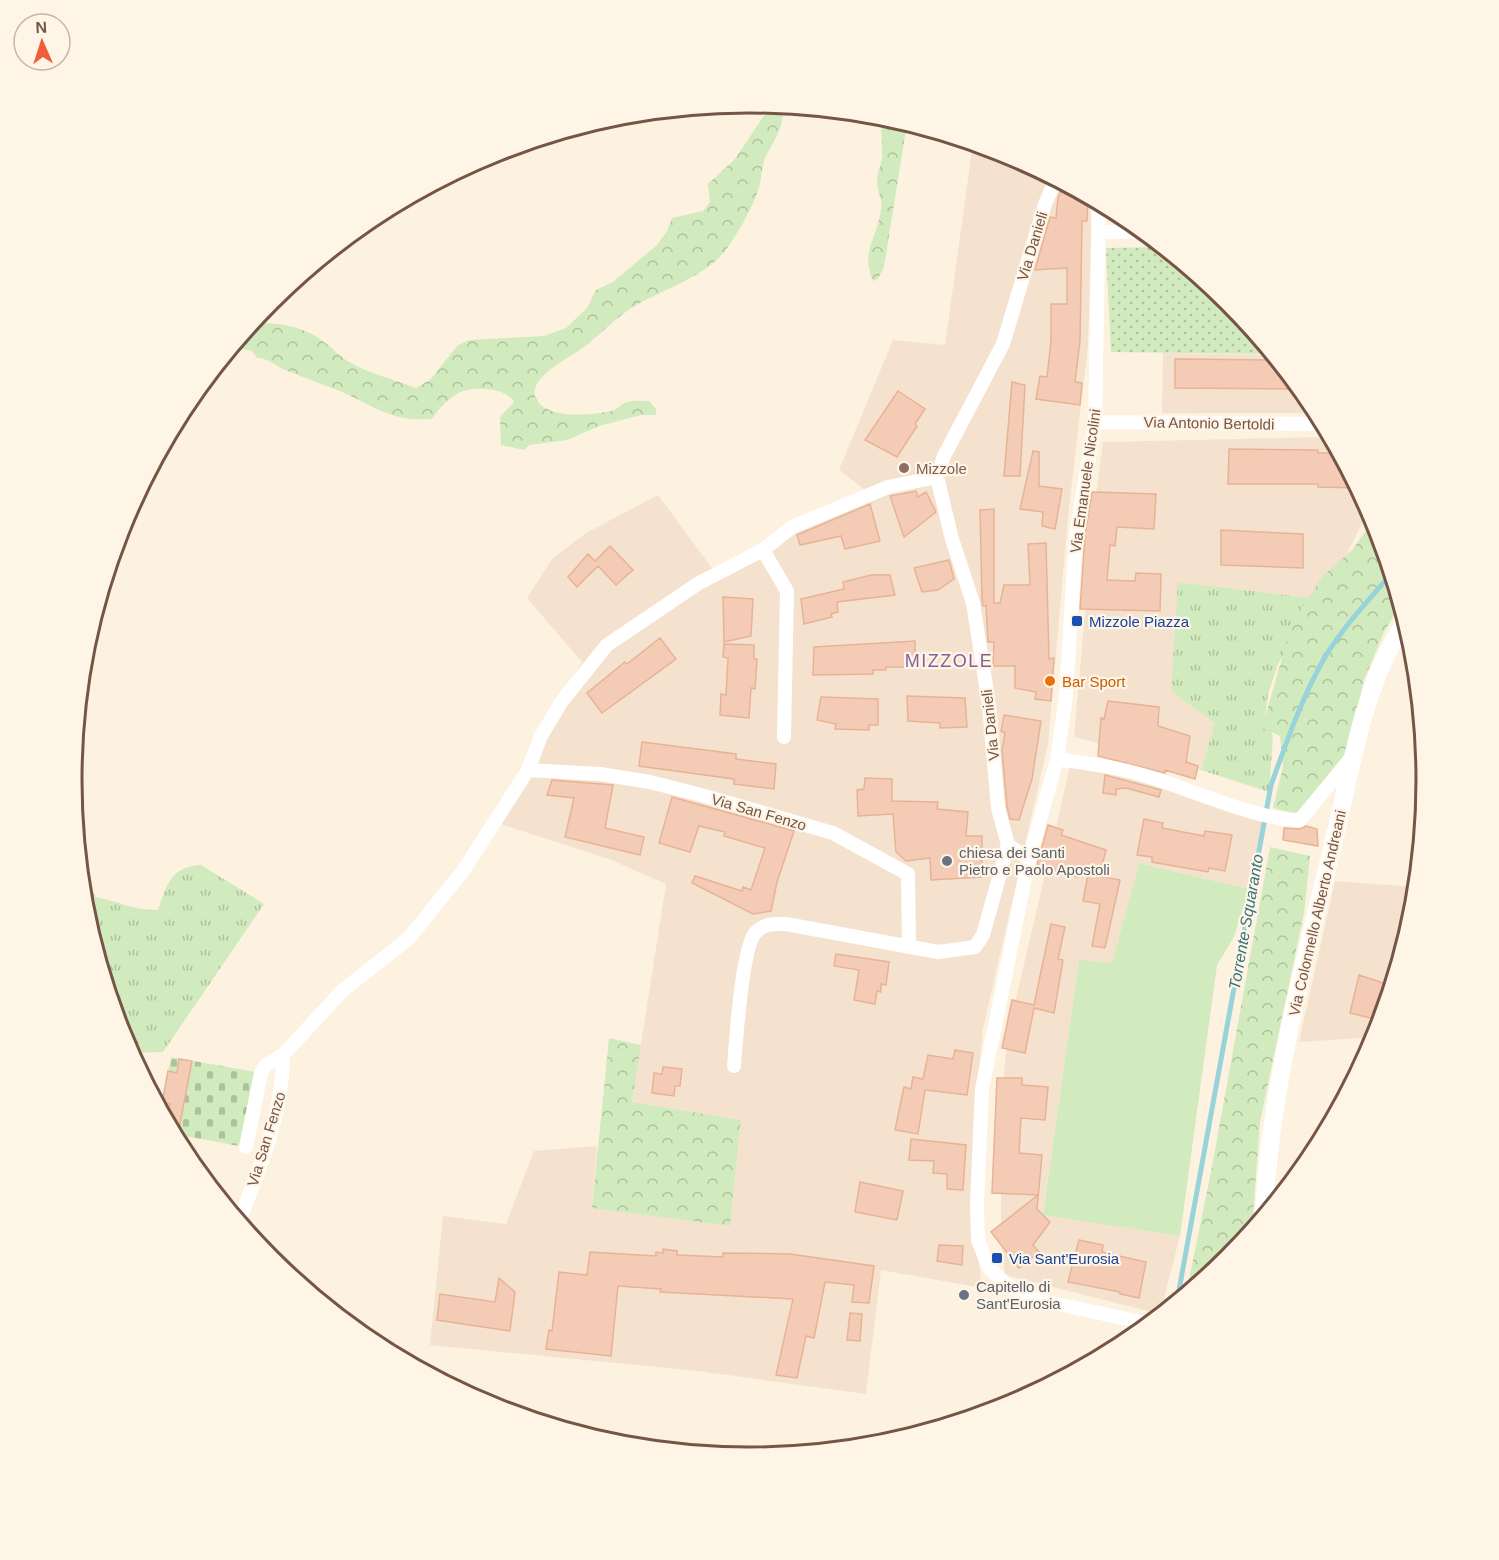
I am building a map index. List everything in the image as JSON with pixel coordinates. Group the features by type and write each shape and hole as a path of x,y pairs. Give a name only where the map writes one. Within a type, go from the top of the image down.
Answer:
{"street":[{"name":"Via Danieli","path":"1008,845 998,808 989,705 973,603 952,539 937,477 944,456 1003,344 1045,204 1053,186"},
{"name":"Via Emanuele Nicolini","path":"1029,859 1057,759 1066,696 1076,534 1095,422 1099,212"},
{"path":"1099,232 1130,232"},
{"name":"Via Antonio Bertoldi","path":"1095,422 1313,424"},
{"path":"784,737 787,591 763,550 792,527 838,506 888,487 937,477"},
{"name":"Via San Fenzo","path":"246,1147 261,1073 266,1065 283,1055 342,991 409,938 463,871 528,770 541,736 562,701 607,645 699,583 763,550"},
{"name":"Via Colonnello Alberto Andreani","path":"1265,1203 1266,1177 1281,1076 1301,977 1355,753 1372,693 1392,641 1399,630"},
{"path":"1057,759 1134,772 1285,820 1300,820 1355,753"},
{"name":"Via San Fenzo","path":"528,770 563,770 650,782 833,833 908,874 909,947"},
{"path":"734,1066 745,963 754,933 768,924 786,924 938,952 975,947 983,935 1008,845 1029,859 982,1089 977,1204 978,1240 989,1268 1006,1284 1030,1298 1139,1322"},
{"name":"Via San Fenzo","path":"242,1213 255,1182 283,1085 283,1055"}],"shaded area":[{"path":"972,151 1045,182 1090,207 1088,346 1069,507 1048,744 983,1029 976,1101 976,1240 982,1288 881,1270 866,1394 698,1371 430,1345 443,1216 506,1224 534,1151 597,1146 592,1208 730,1225 741,1120 632,1102 666,884 609,859 497,823 544,723 582,662 527,598 552,559 586,533 658,495 714,571 869,493 839,470 893,340 945,345"},
{"path":"1163,353 1263,355 1306,413 1162,413"},
{"path":"1322,437 1348,485 1364,520 1329,600 1179,582 1215,723 1201,770 1074,737 1094,510 1103,442"},
{"path":"1071,762 1144,780 1264,817 1249,889 1139,863 1112,963 1079,961 1043,1214 1180,1236 1163,1303 1152,1312 1005,1275 1001,1239 1001,1102 1008,1033"},
{"path":"1335,881 1408,886 1394,953 1365,1038 1299,1042"}],"green space":[{"path":"765,113 782,114 776,138 764,160 755,198 739,230 725,251 694,276 626,312 580,350 547,372 535,388 535,396 540,404 555,412 574,415 594,414 613,410 626,402 649,401 656,409 656,415 641,415 599,426 567,440 529,445 525,450 501,445 500,417 514,402 506,394 487,389 467,390 447,402 432,419 404,418 285,370 269,361 257,358 252,351 241,349 263,324 290,326 316,336 354,365 416,388 431,379 457,346 469,340 544,336 566,328 587,308 596,290 613,282 657,245 667,231 672,218 703,211 710,202 708,184 735,159"},
{"path":"881,126 906,132 884,267 878,279 873,281 868,261 881,206 877,181 882,158"},
{"path":"1151,247 1221,308 1262,354 1111,352 1106,248"},
{"path":"1367,529 1395,613 1384,632 1364,680 1347,756 1296,814 1273,808 1283,767 1280,736 1262,728 1292,623 1322,577 1353,549"},
{"path":"1178,582 1329,600 1304,620 1278,664 1268,694 1265,718 1273,736 1269,792 1201,770 1215,723 1171,691"},
{"path":"1270,847 1310,856 1304,913 1260,1122 1253,1218 1221,1252 1189,1281 1211,1172"},
{"path":"1139,863 1249,889 1234,937 1217,965 1180,1236 1043,1215 1079,960 1112,963"},
{"path":"201,865 264,904 163,1052 141,1053 105,953 92,891 96,897 134,907 158,910 171,879 182,869"},
{"path":"609,1038 641,1045 632,1102 741,1120 730,1226 592,1208"},
{"path":"171,1057 256,1072 239,1146 186,1136 163,1098"}],"building":[{"path":"1061,190 1088,205 1087,221 1082,221 1080,341 1075,382 1082,383 1080,405 1036,399 1040,376 1047,377 1051,341 1051,304 1067,304 1067,268 1035,270 1050,217 1056,218"},
{"path":"1175,359 1267,360 1290,389 1175,388"},
{"path":"1012,382 1025,385 1020,476 1004,476"},
{"path":"898,391 925,409 897,457 865,440"},
{"path":"1229,449 1318,450 1318,453 1331,453 1349,488 1318,487 1318,484 1228,484"},
{"path":"1033,451 1039,452 1039,486 1062,489 1055,529 1042,526 1043,512 1020,509"},
{"path":"916,491 918,497 926,492 936,512 904,537 890,496"},
{"path":"1092,492 1156,494 1154,529 1117,527 1115,546 1110,545 1107,580 1135,581 1136,573 1161,574 1160,611 1080,609 1085,535"},
{"path":"870,504 880,541 845,549 841,536 800,545 797,535"},
{"path":"994,509 994,603 1000,603 1004,585 1030,585 1028,544 1046,543 1049,659 1054,658 1051,701 1035,699 1036,692 1015,688 1015,666 993,666 994,642 988,642 986,606 983,606 982,600 980,510"},
{"path":"1221,530 1303,534 1303,568 1221,565"},
{"path":"610,546 633,570 616,585 598,566 577,587 568,577 588,554 595,561"},
{"path":"949,560 954,579 938,590 922,592 914,568"},
{"path":"871,575 890,575 895,595 837,602 838,612 831,614 832,617 804,624 801,599 844,589 843,582"},
{"path":"723,597 753,599 751,636 724,642"},
{"path":"660,638 676,659 602,713 587,693 625,662 627,664"},
{"path":"915,641 915,667 886,667 886,670 873,670 873,674 813,675 814,647"},
{"path":"724,644 754,645 754,659 757,659 755,689 751,688 749,718 720,715 721,694 726,695 728,658 723,657"},
{"path":"907,696 965,698 967,727 940,728 940,723 908,721"},
{"path":"821,697 878,699 878,725 869,725 869,730 835,729 836,724 817,720"},
{"path":"1108,701 1159,707 1158,726 1190,736 1186,762 1198,766 1195,779 1165,770 1165,773 1098,756 1101,718 1104,719"},
{"path":"1004,715 1041,721 1032,779 1019,820 1010,819 1007,806 1002,750 1005,733 1001,731"},
{"path":"642,742 736,754 736,759 776,764 774,789 734,784 734,779 639,766"},
{"path":"1105,775 1161,790 1159,797 1126,788 1116,789 1116,795 1103,793"},
{"path":"865,778 892,779 892,801 938,802 937,809 968,812 966,836 982,836 982,877 931,880 930,858 906,861 896,852 893,814 858,816 857,790 864,789"},
{"path":"552,780 613,785 605,828 644,837 640,855 565,837 574,798 547,795"},
{"path":"672,797 794,831 777,882 771,911 753,914 692,883 695,876 742,891 743,887 751,890 765,848 724,836 725,832 699,826 690,852 659,843"},
{"path":"1144,819 1163,823 1162,828 1204,836 1205,831 1232,835 1225,871 1209,868 1208,872 1152,862 1152,857 1137,855"},
{"path":"1048,825 1063,830 1061,835 1106,850 1101,870 1077,877 1037,865"},
{"path":"1306,826 1317,829 1318,846 1283,840 1284,828 1300,829"},
{"path":"1088,874 1120,880 1105,948 1092,946 1100,904 1083,901"},
{"path":"1051,924 1065,927 1058,959 1063,960 1054,1013 1034,1008 1025,1053 1002,1048 1012,1000 1034,1005"},
{"path":"836,954 889,962 886,985 881,984 881,992 877,991 875,1004 854,1000 859,970 834,966"},
{"path":"1359,975 1384,983 1372,1018 1350,1013"},
{"path":"955,1050 973,1053 967,1095 925,1090 918,1134 895,1130 904,1087 911,1089 913,1077 923,1079 928,1055 953,1059"},
{"path":"179,1059 192,1061 179,1126 169,1109 170,1104 166,1104 163,1097 168,1071 177,1073"},
{"path":"663,1067 682,1069 680,1086 675,1086 674,1096 652,1093 654,1073 662,1074"},
{"path":"997,1078 1022,1078 1022,1085 1048,1087 1045,1120 1021,1118 1019,1153 1042,1155 1037,1209 1050,1222 1033,1245 1039,1252 1019,1268 991,1232 1038,1195 992,1193"},
{"path":"911,1139 966,1145 963,1190 947,1189 947,1174 933,1173 934,1161 909,1160"},
{"path":"860,1182 903,1191 897,1220 855,1212"},
{"path":"1079,1240 1103,1245 1102,1252 1146,1262 1139,1298 1068,1282"},
{"path":"939,1245 963,1246 962,1265 937,1261"},
{"path":"663,1249 677,1251 677,1255 723,1257 723,1253 790,1254 874,1266 869,1303 852,1302 854,1285 825,1282 814,1338 806,1336 797,1378 776,1375 793,1299 660,1292 661,1289 618,1286 611,1356 546,1349 549,1330 552,1331 559,1272 587,1275 590,1252 656,1256 656,1252 663,1253"},
{"path":"499,1278 515,1292 510,1331 437,1320 440,1294 495,1302"},
{"path":"850,1313 862,1314 860,1341 847,1340"}],"waterway":[{"name":"Torrente Squaranto","path":"1179,1289 1271,785 1302,703 1325,657 1348,624 1386,580"}],"place":[{"name":"Mizzole","path":"904,468"},
{"name":"Mizzole Piazza","path":"1077,621"},
{"name":"Bar Sport","path":"1050,681"},
{"name":"chiesa dei Santi Pietro e Paolo Apostoli","path":"947,861"},
{"name":"Via Sant'Eurosia","path":"997,1258"},
{"name":"Capitello di Sant'Eurosia","path":"964,1295"}],"district":[{"name":"MIZZOLE","path":"949,661"}]}
